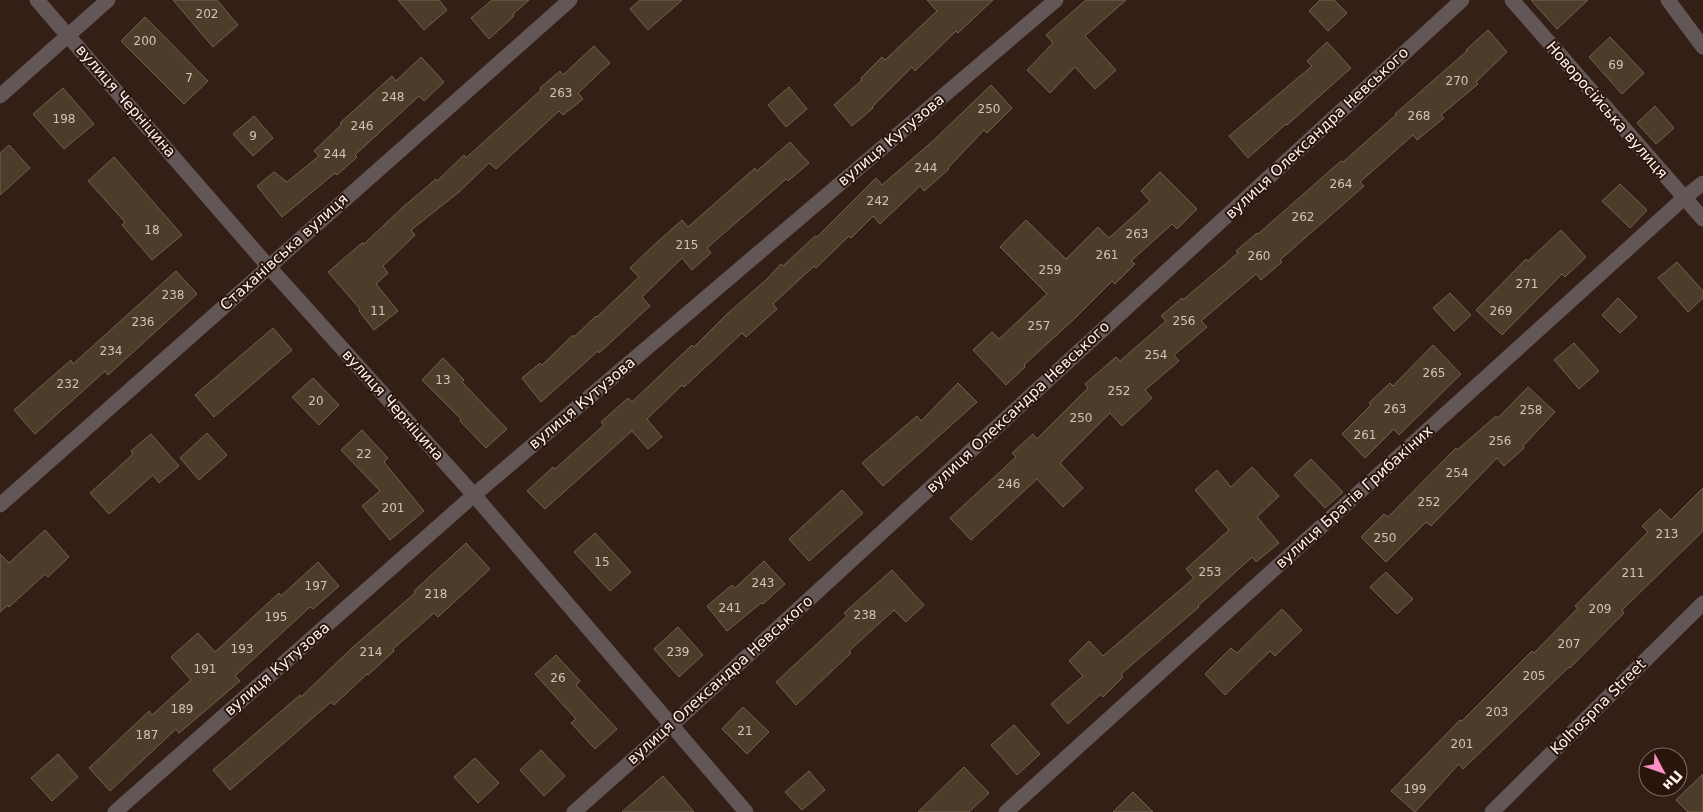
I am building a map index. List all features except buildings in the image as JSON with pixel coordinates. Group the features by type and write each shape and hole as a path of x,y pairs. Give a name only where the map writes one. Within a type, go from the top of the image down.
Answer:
{"street":[{"name":"вулиця Черніцина","path":"37,0 268,266 474,495 746,812"},
{"path":"0,96 108,0"},
{"name":"Стаханівська вулиця","path":"0,505 570,0"},
{"name":"вулиця Кутузова","path":"115,812 474,495 1056,0"},
{"name":"вулиця Олександра Невського","path":"574,812 672,725 1462,0"},
{"name":"Новоросійська вулиця","path":"1512,0 1703,219"},
{"path":"1668,0 1703,47"},
{"name":"вулиця Братів Грибакіних","path":"1006,812 1684,198 1703,183"},
{"name":"Kolhospna Street","path":"1492,812 1703,603"}]}
